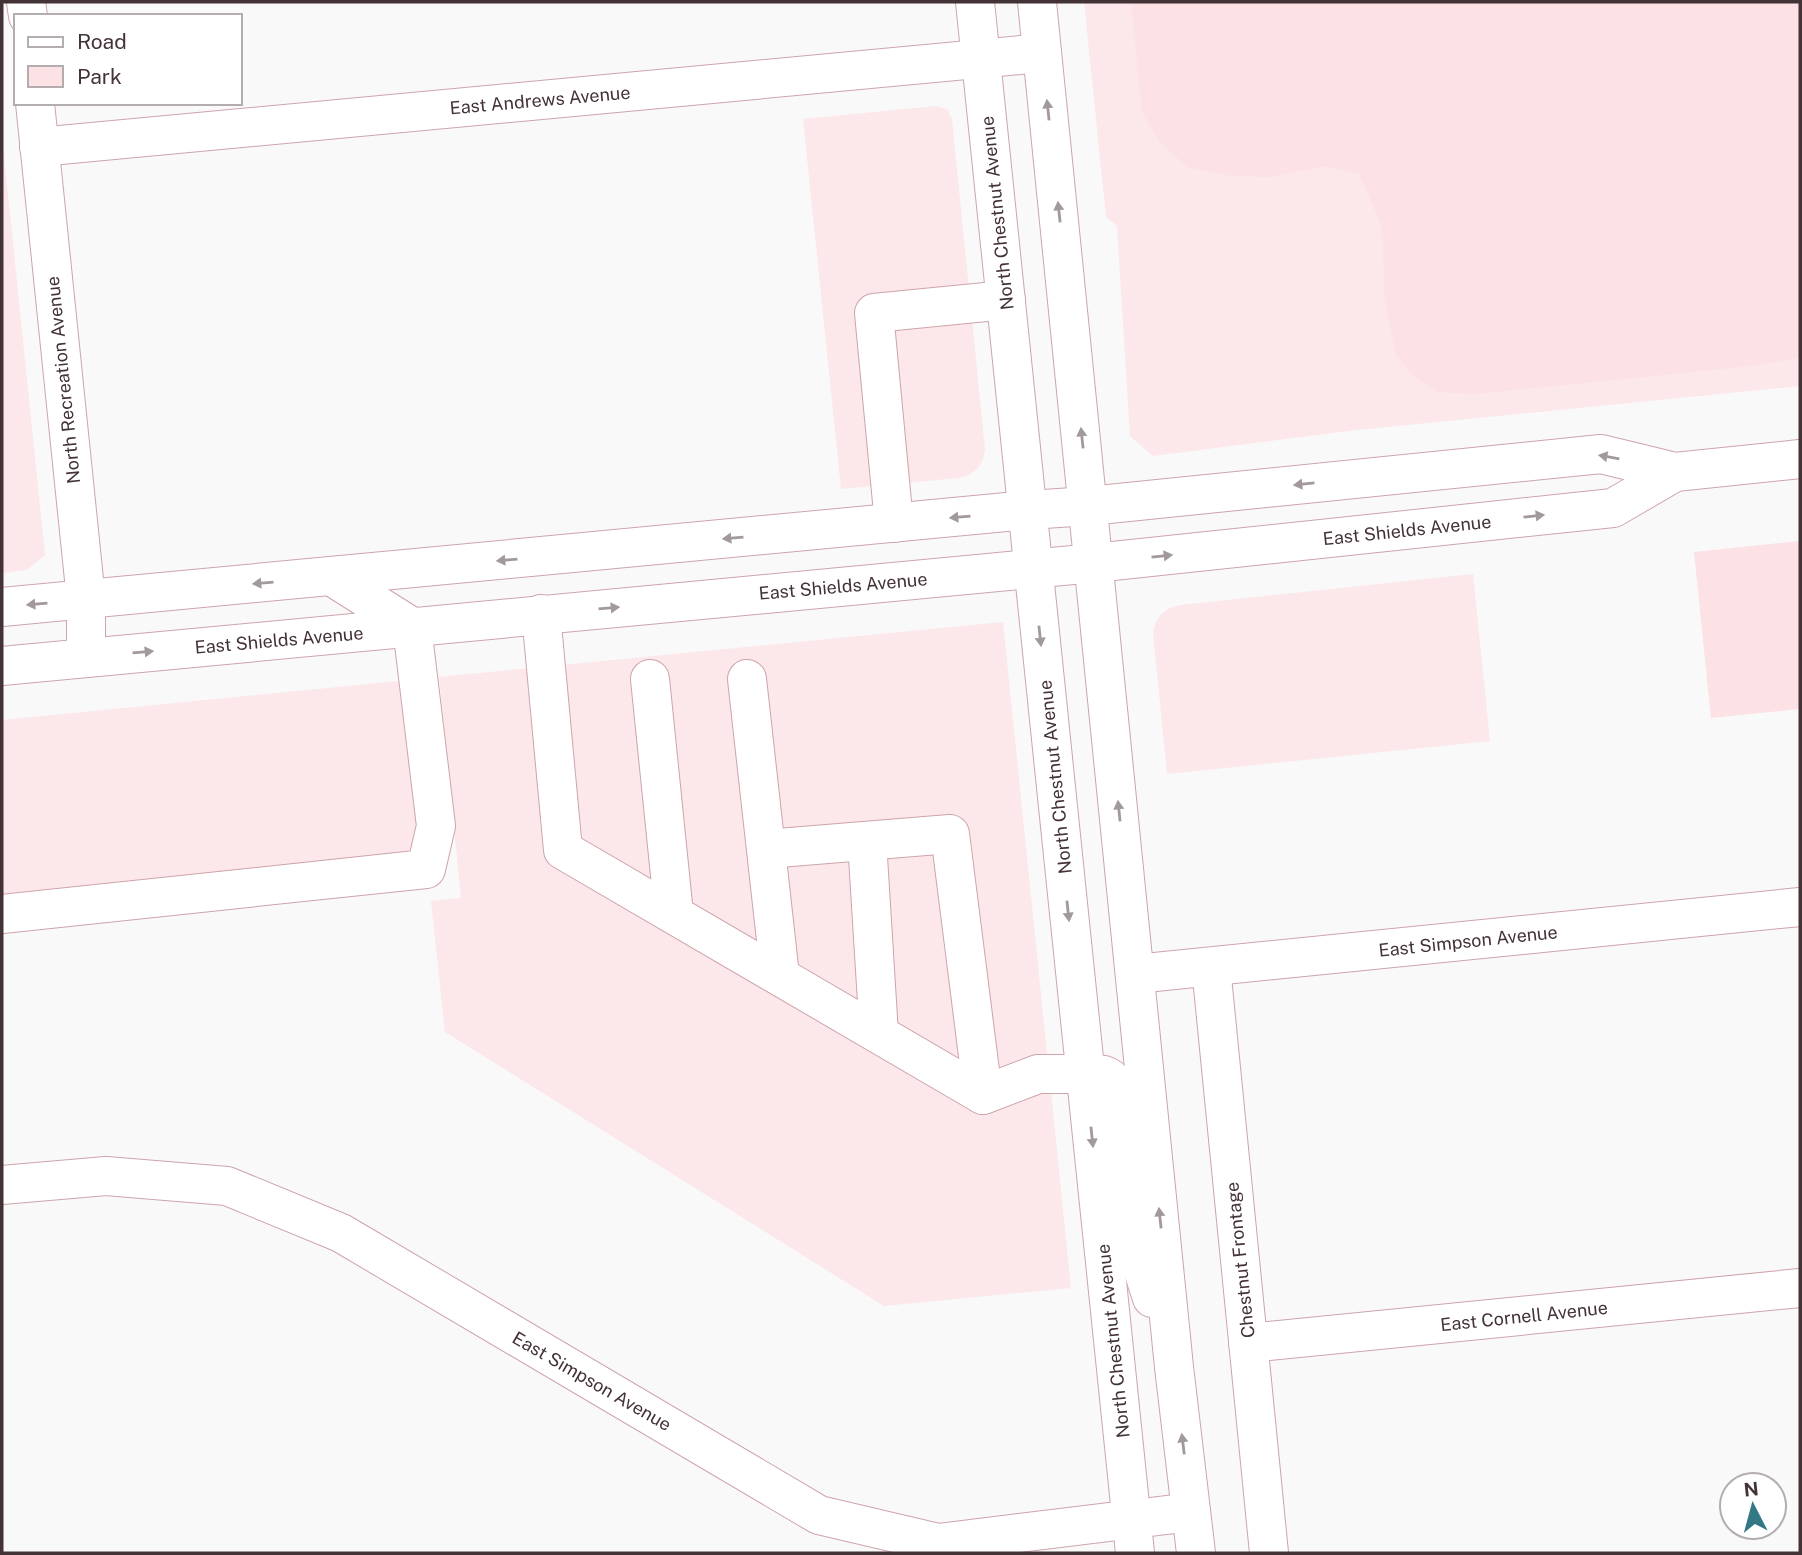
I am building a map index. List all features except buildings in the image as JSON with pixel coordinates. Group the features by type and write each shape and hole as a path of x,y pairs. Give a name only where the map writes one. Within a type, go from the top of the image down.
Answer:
{"street":[{"name":"North Chestnut Avenue","path":"975,2 1133,1536"},
{"path":"1037,2 1174,1367 1196,1553"},
{"name":"East Andrews Avenue","path":"39,147 1042,53"},
{"name":"North Recreation Avenue","path":"35,105 86,599 86,658"},
{"path":"894,523 874,313 1006,300"},
{"name":"East Shields Avenue","path":"2,607 1089,506 1601,454 1675,472 1800,459"},
{"name":"East Shields Avenue","path":"2,666 1094,563 1613,508 1675,472"},
{"path":"2,914 426,869 436,827 412,627 331,576"},
{"path":"541,614 563,849 983,1095"},
{"path":"650,679 674,914"},
{"path":"747,680 780,976"},
{"path":"766,849 950,834 983,1095"},
{"path":"867,841 879,1034"},
{"name":"East Simpson Avenue","path":"1135,974 1800,907"},
{"name":"Chestnut Frontage","path":"1211,967 1269,1553"},
{"path":"983,1095 1038,1074 1105,1074 1115,1082 1120,1092 1135,1246 1174,1367"},
{"name":"East Simpson Avenue","path":"2,1185 106,1176 227,1186 341,1233 819,1515 938,1543 1133,1536 1191,1512"},
{"name":"East Cornell Avenue","path":"1248,1343 1800,1288"}],"shaded area":[{"path":"1084,2 1800,2 1800,386 1357,430 1153,456 1130,436 1117,226 1106,217"},
{"path":"936,106 947,109 952,119 985,450 983,460 969,475 959,478 841,489 803,119"},
{"path":"2,136 45,555 27,570 2,573"},
{"path":"1473,574 1490,741 1167,774 1153,632 1161,614 1170,608"},
{"path":"1003,622 1071,1288 884,1306 445,1032 431,901 461,898 439,677"},
{"path":"409,680 426,852 2,913 2,720"}],"green space":[{"path":"1131,2 1800,2 1800,358 1741,367 1475,394 1437,392 1416,378 1396,355 1385,301 1382,226 1359,174 1325,166 1270,177 1232,176 1187,167 1160,142 1142,112"},
{"path":"1800,541 1800,709 1711,718 1694,552"}]}
